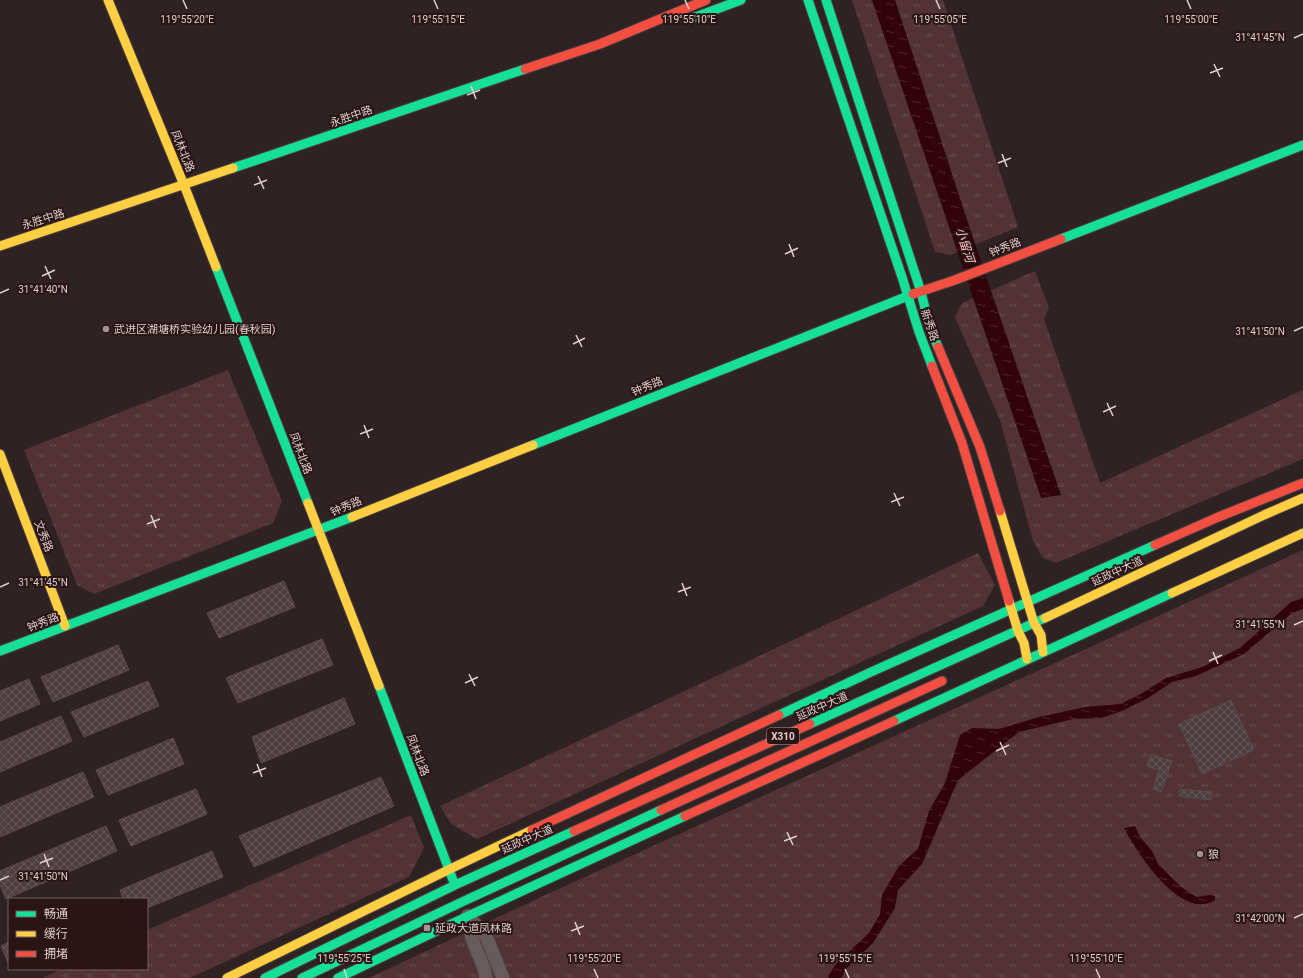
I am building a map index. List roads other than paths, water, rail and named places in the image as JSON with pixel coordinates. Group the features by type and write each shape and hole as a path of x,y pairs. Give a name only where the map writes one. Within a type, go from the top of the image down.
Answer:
{"street":[{"name":"凤林北路","path":"108,0 184,185 455,884 464,901 468,916"},
{"name":"永胜中路","path":"0,246 600,44 706,0"},
{"path":"680,23 741,0"},
{"name":"新秀路","path":"808,0 902,277 919,332 962,443 1026,659"},
{"name":"新秀路","path":"826,0 921,292 930,328 980,446 1034,623 1044,634 1043,652"},
{"path":"600,44 666,27"},
{"name":"钟秀路","path":"0,651 319,530 907,296 956,280 988,266 1303,145"},
{"name":"文秀路","path":"0,454 65,626"},
{"path":"227,978 450,869 871,672 1216,518 1303,483"},
{"name":"延政中大道","path":"265,978 455,884 1018,631 1264,514 1303,498"},
{"path":"338,978 468,916 1303,533"},
{"path":"1021,644 1044,634"},
{"name":"X310","path":"302,978 464,901 953,676"},
{"path":"468,916 472,939 484,968 486,978"},
{"path":"468,916 486,936 503,978"}],"water":[{"name":"小留河","path":"872,0 895,0 975,244 1061,495 1041,498"},
{"path":"1303,598 1303,609 1292,613 1244,654 1196,676 1172,682 1148,698 1122,711 1101,718 1073,719 1019,732 958,780 922,864 898,890 895,908 873,943 846,969 841,978 827,978 836,964 869,933 880,914 882,895 899,866 918,849 929,811 945,783 960,735 972,728 999,729 1039,717 1085,707 1120,704 1139,695 1166,678 1202,667 1240,648 1291,602"},
{"path":"1135,826 1140,837 1152,851 1158,864 1181,887 1197,897 1210,895 1215,896 1215,900 1202,904 1189,902 1162,882 1139,853 1124,828"}],"place":[{"name":"武进区湖塘桥实验幼儿园(春秋园)","path":"106,329"},
{"name":"狼","path":"1200,854"},
{"name":"延政大道凤林路","path":"427,928"}]}
